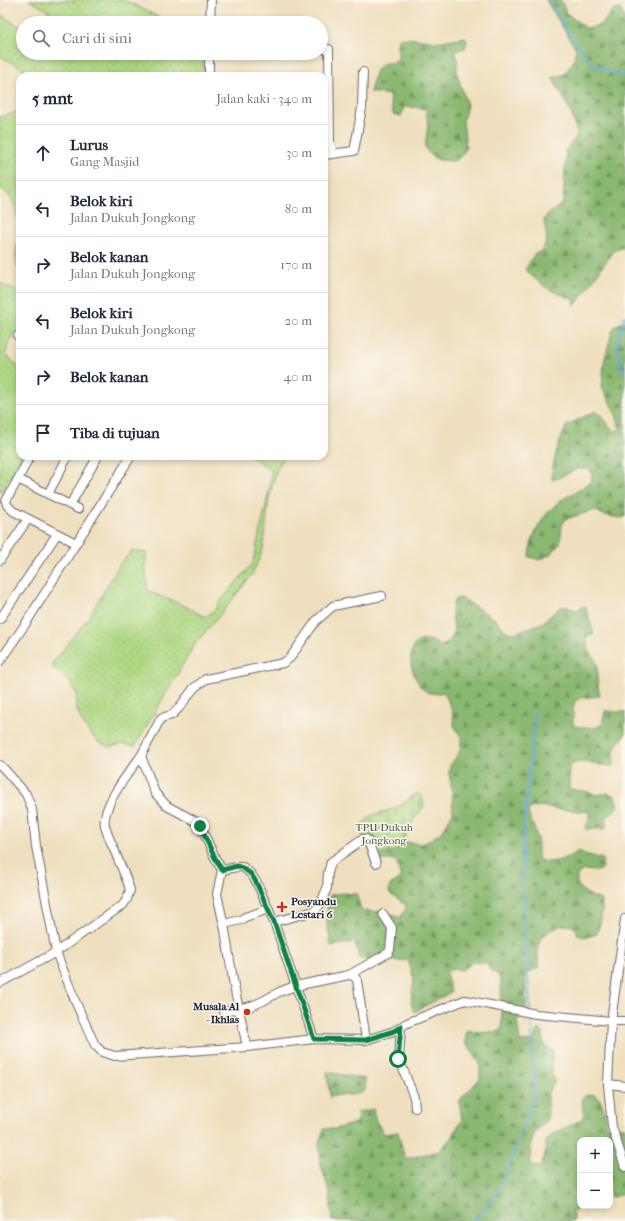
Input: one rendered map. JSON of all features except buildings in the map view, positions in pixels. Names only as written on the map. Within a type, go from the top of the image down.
[{"type":"street","points":[[210,16],[211,0]]},
{"type":"street","points":[[328,50],[330,50],[330,143],[333,154]]},
{"type":"street","points":[[209,60],[209,72]]},
{"type":"street","points":[[328,155],[354,152],[362,108],[363,72]]},
{"type":"street","points":[[28,460],[6,501],[7,505],[13,511],[76,543]]},
{"type":"street","points":[[48,494],[66,460]]},
{"type":"street","points":[[18,479],[74,507],[96,460]]},
{"type":"street","points":[[0,661],[128,460]]},
{"type":"street","points":[[0,560],[28,519]]},
{"type":"street","points":[[0,619],[57,534]]},
{"type":"street","points":[[0,983],[56,952],[123,904],[127,899],[130,890],[108,835],[105,825],[105,818],[108,806],[122,782],[141,756],[161,718],[172,715],[180,708],[194,688],[206,679],[283,662],[290,658],[316,621],[333,606],[382,596]]},
{"type":"street","points":[[141,756],[155,793],[167,806],[197,822],[222,870],[217,894],[247,1047]]},
{"type":"street","points":[[0,765],[26,794],[32,809],[36,846],[56,952],[76,1003],[95,1045],[102,1052],[115,1056],[247,1047],[314,1039],[366,1040],[394,1031],[401,1026],[465,1000],[536,1014],[625,1021]]},
{"type":"street","points":[[274,922],[315,911],[327,888],[328,873],[331,862],[363,839],[368,841],[376,863]]},
{"type":"street","points":[[222,870],[237,866],[243,868],[248,870],[256,882],[274,922],[314,1039]]},
{"type":"street","points":[[224,924],[241,920],[245,917],[269,909]]},
{"type":"street","points":[[224,1012],[263,1001],[279,992],[295,986],[349,975],[388,953],[390,950],[392,928],[383,914]]},
{"type":"street","points":[[625,922],[611,1021],[608,1084],[612,1126],[625,1167]]},
{"type":"street","points":[[349,975],[354,976],[357,980],[366,1040]]},
{"type":"street","points":[[401,1026],[398,1059],[414,1097],[415,1108]]},
{"type":"street","points":[[608,1084],[625,1086]]},
{"type":"green space","points":[[29,0],[124,0],[157,16],[57,16]]},
{"type":"green space","points":[[546,0],[561,0],[566,13],[586,28],[599,25],[605,21],[613,10],[620,9],[625,18],[625,248],[617,248],[612,253],[575,306],[574,299],[558,294],[549,289],[525,270],[535,253],[541,252],[547,240],[544,220],[548,214],[563,203],[565,151],[577,135],[571,112],[552,78],[565,74],[574,60],[576,49]]},
{"type":"green space","points":[[0,14],[16,24],[16,60],[203,60],[203,72],[27,72],[0,56]]},
{"type":"green space","points":[[465,37],[467,41],[465,48],[455,51],[457,57],[457,74],[467,105],[463,121],[466,146],[464,152],[459,158],[453,161],[439,160],[433,157],[425,147],[428,125],[426,109],[405,106],[401,116],[393,114],[389,95],[370,92],[376,70],[383,64],[398,61],[398,39],[408,38],[436,42]]},
{"type":"green space","points":[[16,112],[16,210],[11,198],[0,188],[0,117]]},
{"type":"green space","points":[[0,283],[16,291],[16,334],[13,333],[5,354],[16,364],[16,460],[20,460],[0,493]]},
{"type":"green space","points":[[625,321],[625,517],[620,518],[604,515],[595,510],[566,519],[562,525],[560,543],[552,553],[540,560],[529,557],[535,532],[550,510],[563,499],[582,488],[592,480],[591,470],[580,469],[552,480],[554,459],[567,425],[596,411],[601,415],[613,431],[620,430],[617,417],[602,387],[604,362],[612,332],[615,326]]},
{"type":"green space","points":[[256,460],[282,460],[276,472],[269,499],[263,549],[253,573],[195,644],[135,746],[123,744],[110,747],[98,742],[81,720],[76,708],[77,694],[70,683],[51,665],[89,617],[119,565],[132,551],[147,553],[145,565],[148,591],[185,606],[205,617],[216,609],[219,603],[253,563],[272,470]]},
{"type":"green space","points":[[462,598],[496,620],[505,630],[510,633],[542,623],[561,607],[576,610],[585,606],[594,634],[588,635],[587,643],[597,664],[597,679],[600,696],[581,698],[575,701],[573,708],[573,726],[595,728],[602,725],[605,711],[625,712],[625,735],[617,744],[614,751],[614,766],[582,762],[569,766],[569,789],[597,795],[608,793],[615,796],[617,808],[607,816],[606,827],[604,829],[585,829],[590,817],[590,812],[541,806],[533,807],[528,810],[538,843],[539,860],[549,862],[559,860],[579,851],[603,859],[600,870],[583,870],[577,875],[577,884],[579,887],[585,892],[601,900],[602,913],[597,934],[581,936],[578,935],[574,927],[565,925],[551,930],[543,937],[539,943],[538,950],[539,968],[525,973],[526,1013],[517,1019],[520,1042],[534,1041],[536,1031],[539,1029],[543,1033],[545,1047],[553,1050],[551,1070],[555,1081],[548,1094],[547,1119],[534,1134],[531,1148],[531,1166],[541,1166],[545,1154],[546,1142],[552,1134],[584,1118],[582,1098],[589,1095],[594,1095],[601,1102],[607,1127],[625,1127],[625,1193],[613,1197],[613,1137],[577,1137],[578,1209],[572,1211],[574,1221],[332,1221],[330,1195],[321,1165],[319,1142],[324,1129],[336,1129],[358,1122],[357,1112],[373,1109],[376,1121],[384,1134],[398,1132],[405,1159],[439,1151],[454,1135],[462,1120],[459,1101],[480,1079],[480,1064],[465,1042],[467,1030],[480,1033],[501,1031],[501,981],[498,975],[489,969],[487,963],[473,962],[462,970],[448,970],[446,973],[451,992],[414,1012],[411,1002],[414,979],[408,960],[383,961],[359,959],[355,942],[331,946],[326,916],[330,895],[342,893],[356,894],[362,911],[386,912],[400,918],[407,906],[389,893],[390,885],[401,878],[396,860],[377,860],[375,854],[400,848],[403,842],[421,844],[427,842],[443,831],[453,812],[449,773],[450,766],[461,749],[461,737],[454,725],[452,710],[444,692],[429,693],[423,688],[413,673],[411,655],[413,647],[419,642],[429,640],[441,646],[452,638],[454,628],[452,611],[455,599]]},
{"type":"green space","name":"TPU Dukuh Jongkong","points":[[417,793],[422,797],[424,806],[412,822],[400,848],[390,853],[378,855],[371,852],[363,837],[362,826],[370,816],[399,806]]},
{"type":"green space","points":[[327,1072],[365,1079],[365,1091],[352,1095],[330,1097]]},
{"type":"waterway","points":[[549,0],[569,33],[590,62],[612,73],[625,76]]},
{"type":"waterway","points":[[625,316],[617,345],[622,369],[625,372]]},
{"type":"waterway","points":[[530,1010],[522,877],[523,836],[535,714]]},
{"type":"waterway","points":[[473,1221],[486,1209],[502,1185],[535,1094],[531,1014]]},
{"type":"place","name":"Posyandu Lestari 6","points":[[282,907]]},
{"type":"place","name":"Musala Al - Ikhlas","points":[[247,1012]]},
{"type":"route","points":[[200,826],[222,870],[237,866],[243,868],[248,870],[256,882],[274,922],[314,1039],[366,1040],[394,1031],[401,1026],[398,1059]]}]
